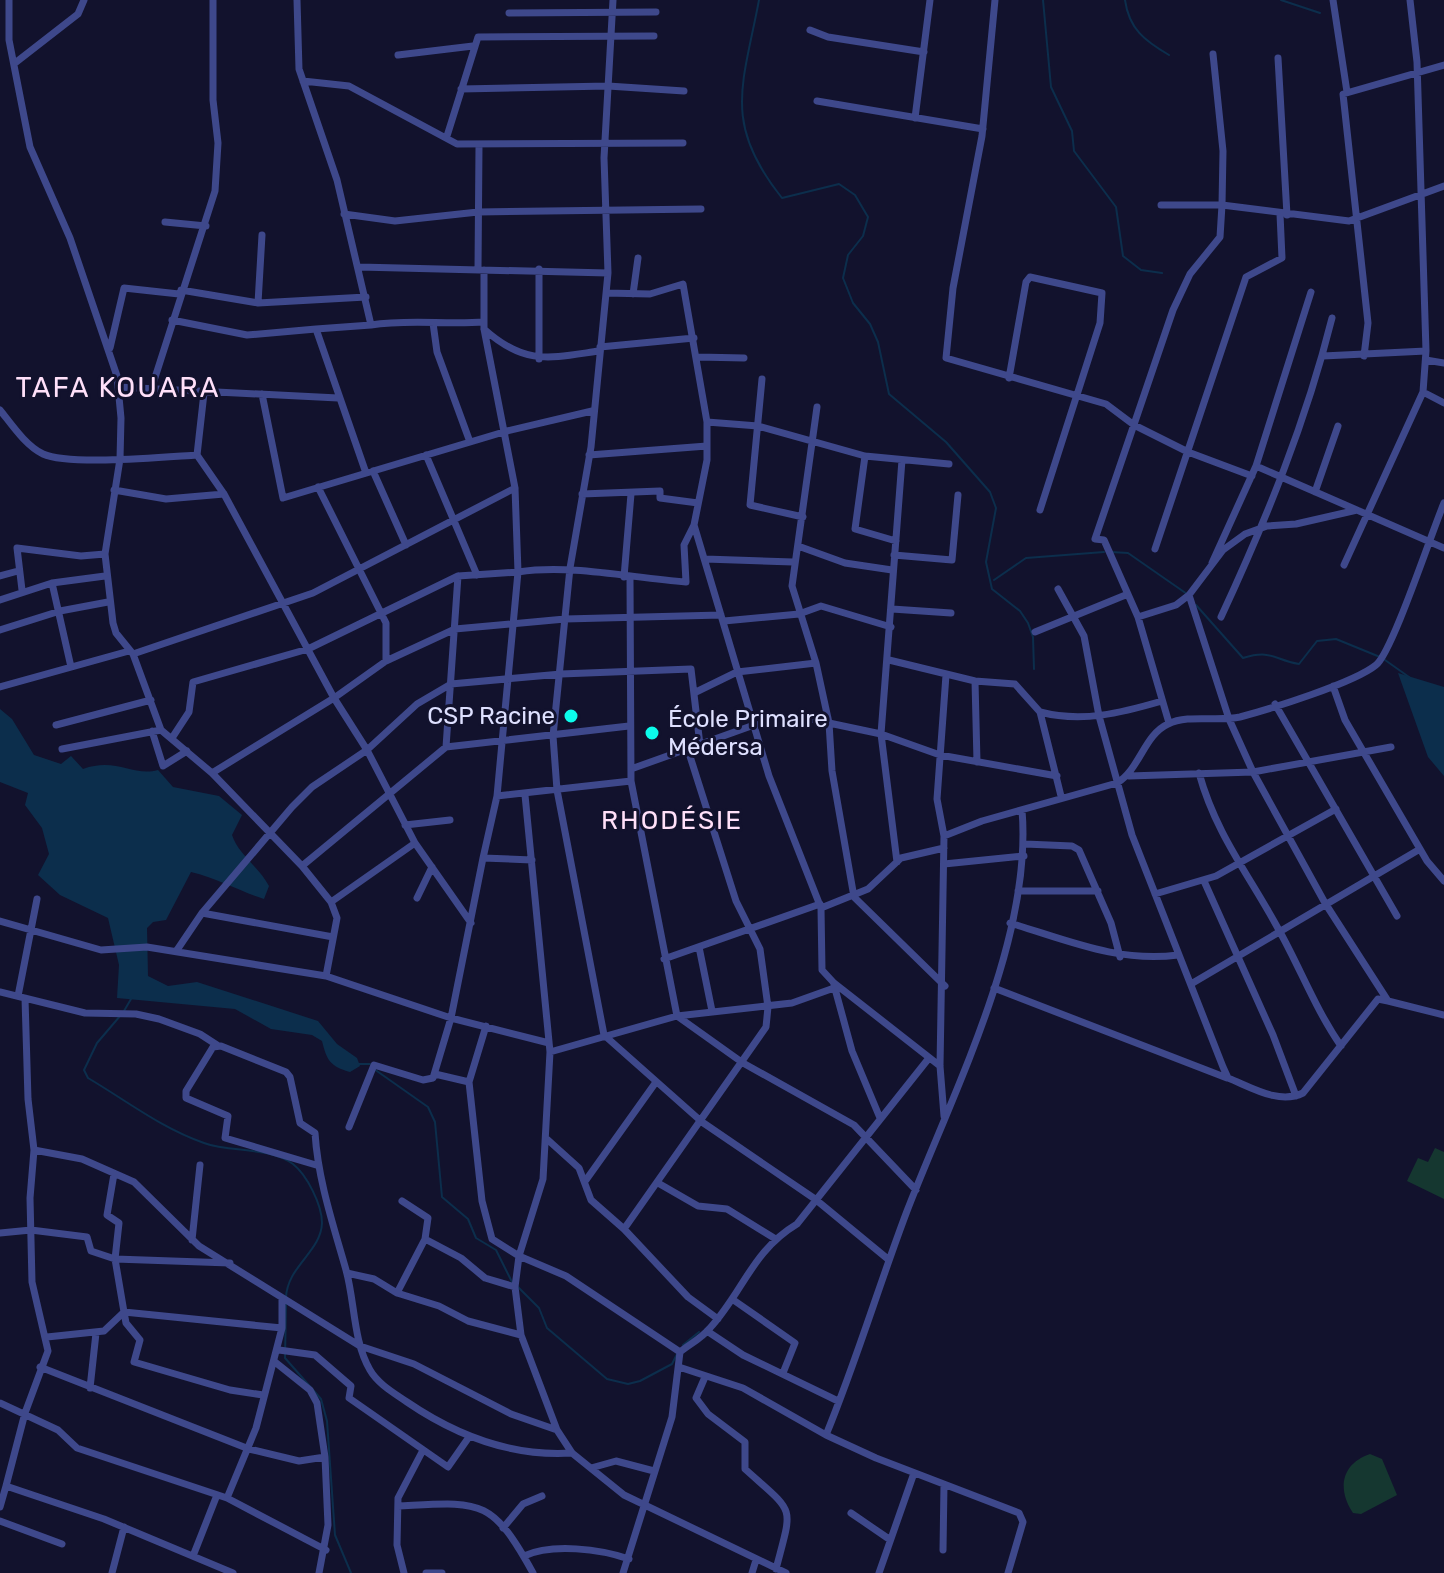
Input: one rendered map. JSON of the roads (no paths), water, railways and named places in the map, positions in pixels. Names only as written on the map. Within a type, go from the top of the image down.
[{"type":"street","points":[[9,0],[9,40],[30,147],[70,238],[110,349],[118,387],[120,459],[105,554],[108,602],[116,633],[131,652],[151,700],[163,766],[187,751]]},
{"type":"street","points":[[15,63],[78,14],[84,0]]},
{"type":"street","points":[[151,390],[215,191],[218,143],[213,100],[213,0]]},
{"type":"street","points":[[297,0],[298,65],[337,180],[371,325]]},
{"type":"street","points":[[592,0],[593,11]]},
{"type":"street","points":[[613,0],[606,144],[608,273],[589,455],[570,568],[553,736],[557,790],[604,1035],[702,1122],[815,1199],[889,1260]]},
{"type":"street","points":[[915,118],[930,0]]},
{"type":"street","points":[[995,0],[983,129],[953,288],[946,358],[1106,404],[1134,425],[1188,452],[1252,476]]},
{"type":"street","points":[[1333,0],[1347,92]]},
{"type":"street","points":[[1344,565],[1423,392],[1426,356],[1417,70],[1410,0]]},
{"type":"street","points":[[509,13],[656,12]]},
{"type":"street","points":[[810,30],[828,37],[924,52]]},
{"type":"street","points":[[447,136],[473,46],[481,36],[654,36]]},
{"type":"street","points":[[398,55],[473,46]]},
{"type":"street","points":[[1169,723],[1138,617],[1104,540],[1095,539],[1179,298],[1190,274],[1220,237],[1223,151],[1213,54]]},
{"type":"street","points":[[1155,549],[1246,277],[1282,258],[1284,214],[1278,58]]},
{"type":"street","points":[[1364,356],[1368,323],[1355,219],[1354,170],[1343,94],[1417,70],[1444,65]]},
{"type":"street","points":[[303,81],[349,86],[457,144],[683,143]]},
{"type":"street","points":[[461,89],[608,86],[684,91]]},
{"type":"street","points":[[817,101],[983,129]]},
{"type":"street","points":[[349,1127],[374,1065],[429,1081],[435,1074],[451,1018],[497,796],[505,678],[518,572],[515,488],[507,431],[492,379],[484,325],[478,212],[479,146]]},
{"type":"street","points":[[1161,205],[1222,205],[1284,214],[1355,219],[1444,186]]},
{"type":"street","points":[[344,214],[395,221],[478,212],[608,213],[701,209]]},
{"type":"street","points":[[165,222],[206,226]]},
{"type":"street","points":[[258,303],[262,235]]},
{"type":"street","points":[[633,294],[638,258]]},
{"type":"street","points":[[359,267],[608,273]]},
{"type":"street","points":[[539,269],[539,359]]},
{"type":"street","points":[[1009,378],[1026,282],[1034,276],[1078,290],[1102,293],[1100,323],[1040,510]]},
{"type":"street","points":[[172,738],[189,712],[193,682],[308,649],[458,576],[570,568],[627,578],[686,582],[684,545],[694,525],[707,446],[707,422],[683,284],[650,294],[606,293]]},
{"type":"street","points":[[110,349],[124,288],[258,303],[366,297]]},
{"type":"street","points":[[1212,563],[1256,466],[1311,292]]},
{"type":"street","points":[[1221,617],[1282,477],[1323,356],[1332,318]]},
{"type":"street","points":[[172,320],[247,335],[403,320],[484,325],[504,344],[539,359],[694,338]]},
{"type":"street","points":[[433,323],[437,352],[470,442]]},
{"type":"street","points":[[316,329],[338,398],[406,545]]},
{"type":"street","points":[[1323,356],[1426,356],[1444,363]]},
{"type":"street","points":[[698,357],[744,358]]},
{"type":"street","points":[[762,379],[750,505],[803,517]]},
{"type":"street","points":[[118,387],[338,398]]},
{"type":"street","points":[[1423,392],[1444,403]]},
{"type":"street","points":[[204,393],[197,455],[224,494],[334,698],[367,750],[415,843],[471,923]]},
{"type":"street","points":[[262,394],[283,498],[507,431],[592,411]]},
{"type":"street","points":[[817,407],[792,586],[816,663],[829,721],[832,771],[854,897],[945,986]]},
{"type":"street","points":[[0,410],[32,446],[45,455],[120,459],[197,455]]},
{"type":"street","points":[[707,422],[758,426],[865,456],[949,464]]},
{"type":"street","points":[[1315,492],[1338,426]]},
{"type":"street","points":[[589,455],[707,446]]},
{"type":"street","points":[[426,455],[477,575]]},
{"type":"street","points":[[865,456],[855,529],[896,541]]},
{"type":"street","points":[[897,862],[881,734],[902,460]]},
{"type":"street","points":[[1256,466],[1444,548]]},
{"type":"street","points":[[318,487],[386,623],[386,661]]},
{"type":"street","points":[[0,687],[131,652],[313,593],[515,488]]},
{"type":"street","points":[[114,490],[166,499],[224,494]]},
{"type":"street","points":[[582,494],[660,491],[660,498],[698,503]]},
{"type":"street","points":[[631,494],[627,578],[632,618],[631,781],[677,1016],[743,1063],[807,1096],[866,1135],[916,1190]]},
{"type":"street","points":[[894,555],[952,560],[958,495]]},
{"type":"street","points":[[944,836],[1061,796],[1117,783],[1129,776],[1159,731],[1169,723],[1229,719],[1333,686],[1378,664],[1386,653],[1444,503]]},
{"type":"street","points":[[1138,617],[1176,605],[1189,595],[1228,545],[1262,528],[1357,510]]},
{"type":"street","points":[[694,525],[774,790],[821,906],[821,966],[834,985],[940,1066]]},
{"type":"street","points":[[798,546],[845,563],[892,570]]},
{"type":"street","points":[[22,590],[17,548],[81,556],[105,554]]},
{"type":"street","points":[[705,559],[793,562]]},
{"type":"street","points":[[0,576],[18,571]]},
{"type":"street","points":[[0,600],[22,590],[52,583],[105,576]]},
{"type":"street","points":[[446,747],[458,576]]},
{"type":"street","points":[[52,583],[71,667]]},
{"type":"street","points":[[1058,589],[1084,636],[1099,716],[1117,783],[1155,894],[1228,1078]]},
{"type":"street","points":[[1035,632],[1128,594]]},
{"type":"street","points":[[1189,595],[1229,719],[1253,772],[1325,903],[1388,1001]]},
{"type":"street","points":[[0,630],[60,611],[108,602]]},
{"type":"street","points":[[212,773],[334,698],[386,661],[455,629],[565,619],[799,614],[821,606],[891,627]]},
{"type":"street","points":[[892,609],[951,613]]},
{"type":"street","points":[[889,660],[975,681],[1015,684],[1040,712],[1061,796]]},
{"type":"street","points":[[696,692],[737,672],[816,663]]},
{"type":"street","points":[[177,950],[202,913],[312,787],[367,750],[417,704],[451,684],[561,674],[691,669],[700,745]]},
{"type":"street","points":[[944,1118],[940,1066],[945,986],[944,836],[937,799],[946,675]]},
{"type":"street","points":[[975,681],[977,762]]},
{"type":"street","points":[[1333,686],[1345,720],[1420,849],[1444,881]]},
{"type":"street","points":[[56,725],[151,700]]},
{"type":"street","points":[[1040,712],[1067,719],[1099,716],[1162,701]]},
{"type":"street","points":[[1275,704],[1397,916]]},
{"type":"street","points":[[631,769],[754,725],[829,721],[881,734],[940,755],[1057,776]]},
{"type":"street","points":[[302,866],[446,747],[629,726]]},
{"type":"street","points":[[62,749],[157,730],[172,738],[212,773],[302,866],[331,902],[337,918],[326,976]]},
{"type":"street","points":[[1129,776],[1253,772],[1391,747]]},
{"type":"street","points":[[624,1229],[765,1032],[768,1007],[760,949],[736,901],[688,750]]},
{"type":"street","points":[[1199,773],[1210,813],[1311,988],[1322,1019],[1341,1046]]},
{"type":"street","points":[[497,796],[631,781]]},
{"type":"street","points":[[525,795],[550,1047],[548,1140],[543,1179],[519,1256],[515,1287],[521,1335],[557,1430],[572,1453],[612,1487],[786,1573]]},
{"type":"street","points":[[1155,894],[1204,881],[1336,809]]},
{"type":"street","points":[[826,1435],[889,1260],[994,988],[1024,856],[1022,810]]},
{"type":"street","points":[[405,825],[450,820]]},
{"type":"street","points":[[331,902],[415,843]]},
{"type":"street","points":[[1025,844],[1077,848],[1098,891],[1120,957]]},
{"type":"street","points":[[664,959],[751,928],[854,897],[878,882],[897,862],[911,855],[944,848]]},
{"type":"street","points":[[1191,984],[1420,849]]},
{"type":"street","points":[[944,864],[1024,856]]},
{"type":"street","points":[[483,858],[532,860]]},
{"type":"street","points":[[417,898],[432,867]]},
{"type":"street","points":[[1204,881],[1239,956],[1296,1096]]},
{"type":"street","points":[[1018,891],[1098,891]]},
{"type":"street","points":[[0,1507],[25,1413],[48,1351],[32,1282],[34,1150],[22,997],[37,899]]},
{"type":"street","points":[[202,913],[333,937]]},
{"type":"street","points":[[0,921],[101,950],[131,946],[177,950],[326,976],[550,1047],[677,1016],[805,1000],[834,985]]},
{"type":"street","points":[[1010,923],[1120,957],[1147,959],[1178,955]]},
{"type":"street","points":[[699,947],[712,1011]]},
{"type":"street","points":[[834,985],[852,1051],[880,1118]]},
{"type":"street","points":[[994,988],[1284,1099],[1296,1096],[1378,999],[1444,1015]]},
{"type":"street","points":[[0,992],[85,1013],[136,1014],[159,1019],[286,1072],[300,1123],[315,1133],[316,1165],[347,1273],[360,1346],[375,1378],[444,1426],[469,1437],[530,1453],[572,1453]]},
{"type":"street","points":[[486,1026],[469,1082],[482,1201],[489,1234],[496,1243],[519,1256],[566,1276],[680,1352]]},
{"type":"street","points":[[217,1045],[186,1091],[186,1098],[228,1116],[225,1138],[316,1165]]},
{"type":"street","points":[[623,1573],[672,1417],[680,1352],[718,1319],[774,1238],[797,1224],[929,1058]]},
{"type":"street","points":[[435,1074],[469,1082]]},
{"type":"street","points":[[586,1180],[656,1082]]},
{"type":"street","points":[[548,1140],[577,1165],[586,1180],[587,1196],[624,1229],[688,1297],[718,1319]]},
{"type":"street","points":[[34,1150],[82,1159],[139,1185],[192,1240],[232,1263],[282,1300],[360,1346],[414,1364],[511,1414],[557,1430]]},
{"type":"street","points":[[192,1240],[200,1165]]},
{"type":"street","points":[[114,1174],[107,1215],[120,1226],[115,1259],[126,1323],[140,1340],[134,1362],[230,1390],[263,1395]]},
{"type":"street","points":[[658,1183],[698,1206],[727,1209],[774,1238]]},
{"type":"street","points":[[397,1293],[425,1239],[428,1218],[402,1201]]},
{"type":"street","points":[[0,1233],[31,1230],[83,1235],[88,1239],[91,1251],[115,1259],[232,1263]]},
{"type":"street","points":[[425,1239],[461,1258],[485,1278],[515,1287]]},
{"type":"street","points":[[347,1273],[374,1279],[397,1293],[427,1301],[468,1321],[521,1335]]},
{"type":"street","points":[[732,1299],[795,1343],[783,1373]]},
{"type":"street","points":[[227,1498],[249,1449],[279,1350],[282,1300]]},
{"type":"street","points":[[47,1337],[104,1331],[124,1312],[282,1328]]},
{"type":"street","points":[[707,1331],[743,1355],[838,1401]]},
{"type":"street","points":[[90,1388],[96,1333]]},
{"type":"street","points":[[279,1350],[315,1355],[351,1386],[349,1398],[422,1452],[448,1467],[469,1437]]},
{"type":"street","points":[[275,1362],[315,1397],[325,1457],[326,1550],[319,1573]]},
{"type":"street","points":[[40,1367],[249,1449],[299,1461],[325,1457]]},
{"type":"street","points":[[679,1367],[763,1398],[826,1435],[1021,1515],[1023,1522],[1008,1573]]},
{"type":"street","points":[[705,1377],[696,1398],[708,1414],[745,1442],[745,1469],[787,1508],[789,1518],[776,1569]]},
{"type":"street","points":[[0,1403],[58,1430],[77,1448],[227,1498],[326,1550]]},
{"type":"street","points":[[404,1573],[397,1545],[400,1490],[422,1452]]},
{"type":"street","points":[[591,1468],[616,1461],[654,1471]]},
{"type":"street","points":[[879,1573],[914,1473]]},
{"type":"street","points":[[943,1550],[944,1485]]},
{"type":"street","points":[[6,1486],[124,1527],[233,1573]]},
{"type":"street","points":[[193,1556],[217,1495]]},
{"type":"street","points":[[503,1528],[523,1504],[542,1496]]},
{"type":"street","points":[[398,1506],[466,1504],[489,1513],[524,1556],[533,1573]]},
{"type":"street","points":[[851,1513],[889,1539]]},
{"type":"street","points":[[0,1521],[62,1544]]},
{"type":"street","points":[[112,1573],[124,1527]]},
{"type":"street","points":[[524,1556],[542,1550],[615,1555],[629,1559]]},
{"type":"street","points":[[752,1573],[756,1560]]},
{"type":"street","points":[[426,1573],[442,1573]]},
{"type":"water","points":[[1398,673],[1444,687],[1444,776],[1428,757]]},
{"type":"water","points":[[0,709],[12,719],[34,755],[61,764],[71,756],[83,769],[105,765],[140,771],[158,770],[173,787],[219,796],[242,815],[232,835],[269,886],[264,899],[191,872],[166,920],[153,922],[147,928],[148,976],[168,986],[197,982],[318,1021],[337,1044],[357,1058],[360,1066],[350,1072],[338,1067],[328,1058],[322,1041],[312,1035],[271,1029],[235,1009],[117,998],[119,965],[108,918],[60,895],[38,875],[49,854],[42,828],[25,805],[28,793],[0,782]]},
{"type":"waterway","points":[[759,0],[743,80],[744,125],[751,147],[782,198],[839,184],[855,195],[868,217],[863,236],[848,255],[843,278],[853,303],[870,324],[878,342],[889,394],[946,442],[990,492],[996,508],[986,562],[992,589],[1020,611],[1028,623],[1033,637],[1034,669]]},
{"type":"waterway","points":[[1043,0],[1051,87],[1072,131],[1074,151],[1116,207],[1123,256],[1141,270],[1162,273]]},
{"type":"waterway","points":[[1125,0],[1134,26],[1153,45],[1169,55]]},
{"type":"waterway","points":[[1281,0],[1320,13]]},
{"type":"waterway","points":[[994,580],[1026,558],[1104,552]]},
{"type":"waterway","points":[[1111,552],[1128,553],[1187,594]]},
{"type":"waterway","points":[[1196,605],[1243,658],[1267,655],[1299,664],[1317,641],[1336,639],[1380,657]]},
{"type":"waterway","points":[[1385,660],[1409,677]]},
{"type":"waterway","points":[[124,1011],[131,999]]},
{"type":"waterway","points":[[120,1016],[97,1043],[84,1070],[88,1078],[188,1137],[215,1146],[283,1158],[293,1164],[308,1183],[317,1199],[322,1223],[316,1242],[292,1277],[286,1298]]},
{"type":"waterway","points":[[358,1064],[370,1064]]},
{"type":"waterway","points":[[374,1069],[428,1107],[435,1122],[442,1197],[468,1219],[476,1238],[496,1250],[512,1282]]},
{"type":"waterway","points":[[517,1286],[539,1308],[547,1328],[607,1379],[628,1384],[640,1381],[672,1364],[677,1354]]},
{"type":"waterway","points":[[286,1304],[285,1358],[321,1399],[327,1421],[335,1535],[351,1573]]},
{"type":"waterway","points":[[683,1345],[699,1332]]},
{"type":"place","name":"CSP Racine","points":[[571,716]]},
{"type":"place","name":"École Primaire Médersa","points":[[652,733]]},
{"type":"district","name":"TAFA KOUARA","points":[[118,387]]},
{"type":"district","name":"RHODÉSIE","points":[[672,820]]}]
